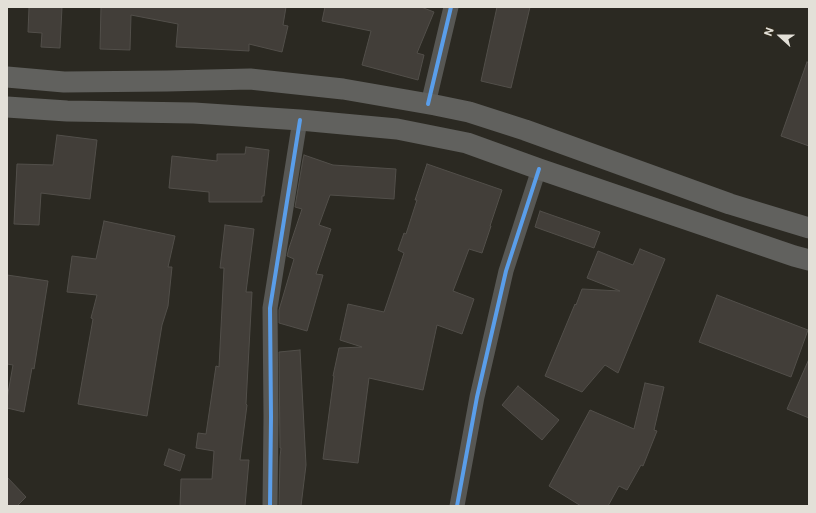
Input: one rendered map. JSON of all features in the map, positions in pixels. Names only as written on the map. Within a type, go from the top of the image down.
[{"type":"main road","points":[[7,77],[64,82],[250,79],[344,89],[428,104],[469,112],[525,130],[730,204],[809,228]]},
{"type":"main road","points":[[7,107],[67,111],[194,112],[397,129],[467,143],[539,169],[809,260]]},
{"type":"street","points":[[428,104],[451,7]]},
{"type":"street","points":[[270,506],[270,308],[300,120]]},
{"type":"street","points":[[457,506],[477,397],[506,271],[539,169]]},
{"type":"building","points":[[29,7],[62,7],[60,48],[41,47],[42,33],[28,32]]},
{"type":"building","points":[[101,7],[286,7],[283,25],[288,26],[282,52],[249,44],[249,51],[176,47],[178,24],[131,15],[130,50],[100,49]]},
{"type":"building","points":[[325,7],[421,7],[434,12],[417,53],[424,55],[418,80],[362,65],[371,31],[322,21]]},
{"type":"building","points":[[497,7],[530,7],[511,88],[481,81]]},
{"type":"building","points":[[807,62],[809,63],[809,146],[781,136]]},
{"type":"building","points":[[57,135],[97,140],[90,199],[41,193],[39,225],[14,224],[17,164],[53,165]]},
{"type":"building","points":[[246,147],[269,150],[262,202],[209,202],[209,192],[169,188],[172,156],[217,161],[217,154],[245,154]]},
{"type":"building","points":[[304,155],[333,165],[396,169],[394,199],[330,195],[319,225],[331,229],[316,274],[323,275],[307,331],[279,323],[279,310],[294,259],[287,256],[302,209],[295,207]]},
{"type":"building","points":[[427,164],[502,190],[482,253],[469,249],[453,291],[474,299],[462,334],[437,325],[423,390],[369,378],[358,463],[323,459],[333,376],[339,348],[362,347],[340,340],[348,304],[384,312],[404,253],[398,250],[404,233],[406,234]]},
{"type":"building","points":[[540,211],[600,232],[594,248],[535,227]]},
{"type":"building","points":[[104,221],[175,236],[168,267],[172,267],[168,306],[162,325],[147,416],[78,404],[93,319],[91,318],[97,295],[67,292],[72,256],[96,259]]},
{"type":"building","points":[[225,225],[254,229],[246,292],[252,292],[247,405],[240,460],[249,460],[245,506],[180,506],[181,479],[212,479],[214,451],[196,448],[198,433],[206,434],[216,366],[219,367],[224,268],[220,268]]},
{"type":"building","points":[[640,249],[665,259],[618,373],[605,365],[582,392],[545,376],[582,289],[620,291],[587,278],[598,251],[633,265]]},
{"type":"building","points":[[7,275],[48,281],[34,369],[32,368],[24,412],[7,408],[7,399],[13,365],[7,364]]},
{"type":"building","points":[[717,295],[808,330],[791,377],[699,342]]},
{"type":"building","points":[[300,350],[306,465],[301,506],[279,506],[281,448],[279,352]]},
{"type":"building","points":[[809,359],[809,418],[787,409]]},
{"type":"building","points":[[645,383],[664,387],[654,430],[657,431],[643,466],[641,465],[627,490],[619,486],[608,506],[581,506],[549,486],[590,410],[634,429]]},
{"type":"building","points":[[518,386],[559,420],[542,440],[502,405]]},
{"type":"building","points":[[169,449],[185,455],[180,471],[164,465]]},
{"type":"building","points":[[7,477],[26,497],[17,506],[7,506]]},
{"type":"cycle path","points":[[428,104],[451,7]]},
{"type":"cycle path","points":[[270,506],[270,308],[300,120]]},
{"type":"cycle path","points":[[457,506],[477,397],[506,271],[539,169]]}]
